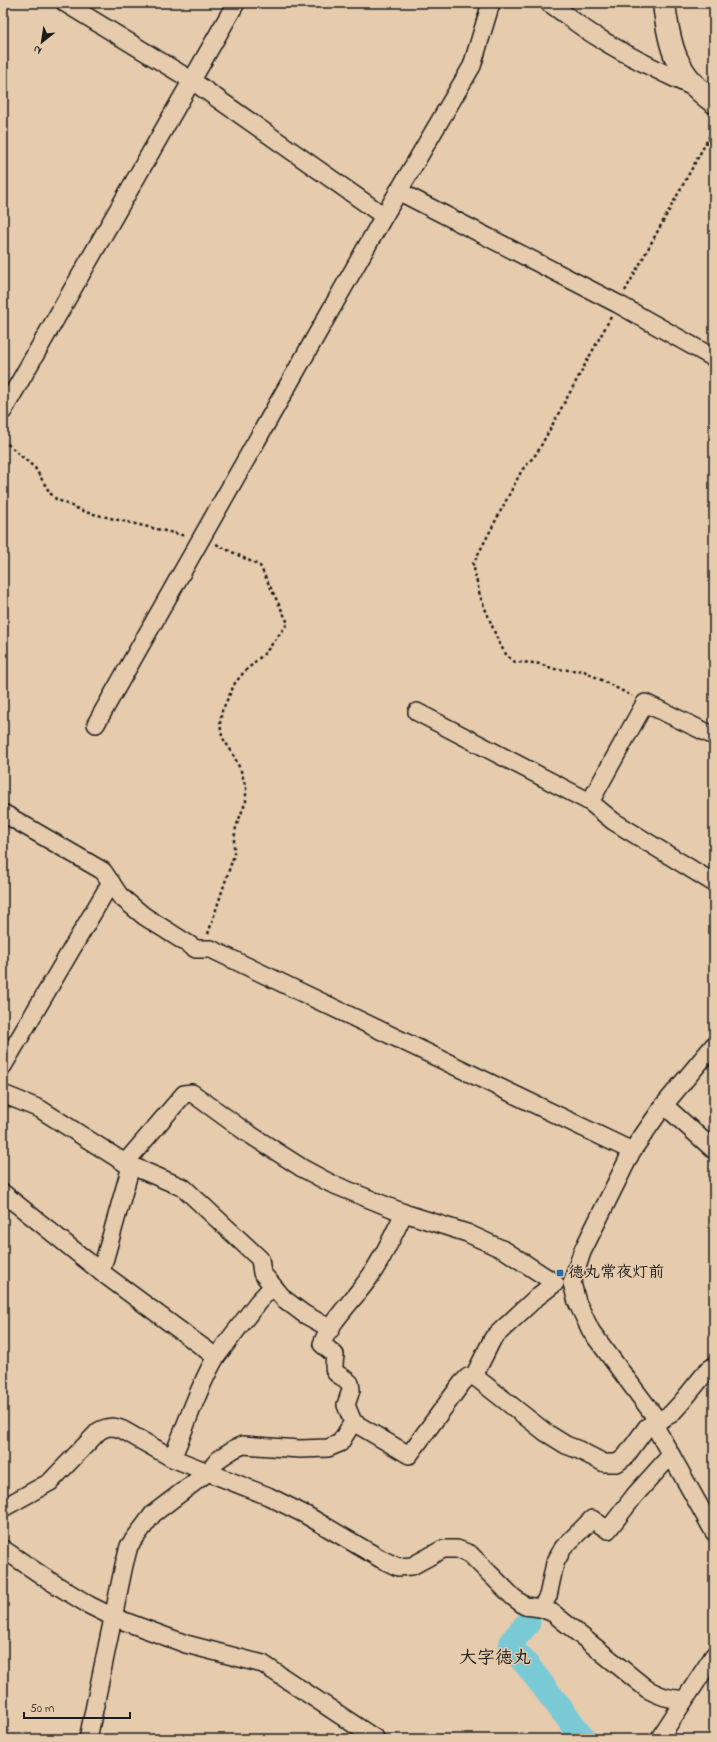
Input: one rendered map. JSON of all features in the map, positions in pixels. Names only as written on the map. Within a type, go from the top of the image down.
[{"type":"main road","points":[[664,3],[671,46],[676,58],[697,89],[714,102]]},
{"type":"street","points":[[65,3],[191,80],[384,216]]},
{"type":"street","points":[[3,411],[236,3]]},
{"type":"street","points":[[96,724],[398,191],[472,66],[491,3]]},
{"type":"street","points":[[549,3],[571,20],[600,39],[650,67],[697,89]]},
{"type":"street","points":[[398,191],[618,304],[714,358]]},
{"type":"street","points":[[590,802],[645,703],[714,736]]},
{"type":"street","points":[[417,712],[590,802],[613,821],[714,883]]},
{"type":"street","points":[[3,813],[103,870],[120,896],[144,916],[196,949],[211,949],[632,1151]]},
{"type":"street","points":[[3,1066],[111,882]]},
{"type":"street","points":[[474,1376],[493,1338],[537,1297],[564,1283],[582,1252],[632,1151],[664,1105],[714,1045]]},
{"type":"street","points":[[101,1272],[128,1164],[184,1094],[192,1093],[243,1130],[302,1168],[330,1182],[404,1213],[468,1233],[506,1251],[564,1283],[577,1302],[591,1331],[653,1414],[657,1430],[714,1532]]},
{"type":"street","points":[[3,1094],[40,1109],[128,1164],[184,1188],[260,1259],[262,1273],[284,1299],[304,1314],[331,1329]]},
{"type":"street","points":[[664,1105],[714,1150]]},
{"type":"street","points":[[3,1193],[101,1272],[216,1358]]},
{"type":"street","points":[[404,1213],[387,1248],[368,1279],[331,1329],[322,1344],[335,1355],[333,1369],[335,1373],[350,1383],[352,1390],[346,1405],[353,1422],[409,1455],[462,1383],[468,1377],[474,1376],[544,1432],[566,1445],[604,1463],[617,1463],[625,1457],[647,1427],[671,1414],[681,1404],[707,1371],[714,1366]]},
{"type":"street","points":[[172,1458],[188,1422],[192,1404],[216,1358],[258,1302],[273,1286]]},
{"type":"street","points":[[88,1739],[129,1546],[153,1514],[208,1472],[220,1458],[234,1449],[243,1445],[300,1449],[328,1448],[340,1443],[353,1422]]},
{"type":"street","points":[[3,1508],[50,1482],[99,1431],[107,1427],[114,1427],[123,1430],[172,1458],[268,1496],[306,1515],[380,1559],[398,1567],[412,1566],[443,1549],[457,1549],[470,1554],[513,1597],[525,1606],[541,1608],[553,1613],[647,1688],[660,1696],[672,1700],[685,1699]]},
{"type":"street","points":[[541,1608],[548,1596],[555,1563],[563,1548],[592,1519],[608,1530],[635,1495],[671,1455]]},
{"type":"street","points":[[3,1549],[88,1605],[113,1617],[186,1644],[262,1664],[376,1739]]},
{"type":"street","points":[[659,1739],[714,1655]]},
{"type":"path","points":[[645,703],[584,671],[555,669],[536,663],[515,662],[507,656],[499,644],[480,596],[473,564],[522,470],[537,453],[714,128]]},
{"type":"path","points":[[3,440],[35,468],[50,493],[73,508],[208,541],[260,566],[288,623],[266,652],[244,672],[235,683],[222,711],[220,723],[222,737],[232,752],[241,771],[246,788],[246,801],[235,834],[234,855],[203,949]]},
{"type":"waterway","points":[[528,1623],[512,1641],[511,1647],[527,1665],[584,1739]]},
{"type":"place","name":"徳丸常夜灯前","points":[[560,1273]]},
{"type":"district","name":"大字徳丸","points":[[495,1659]]}]
